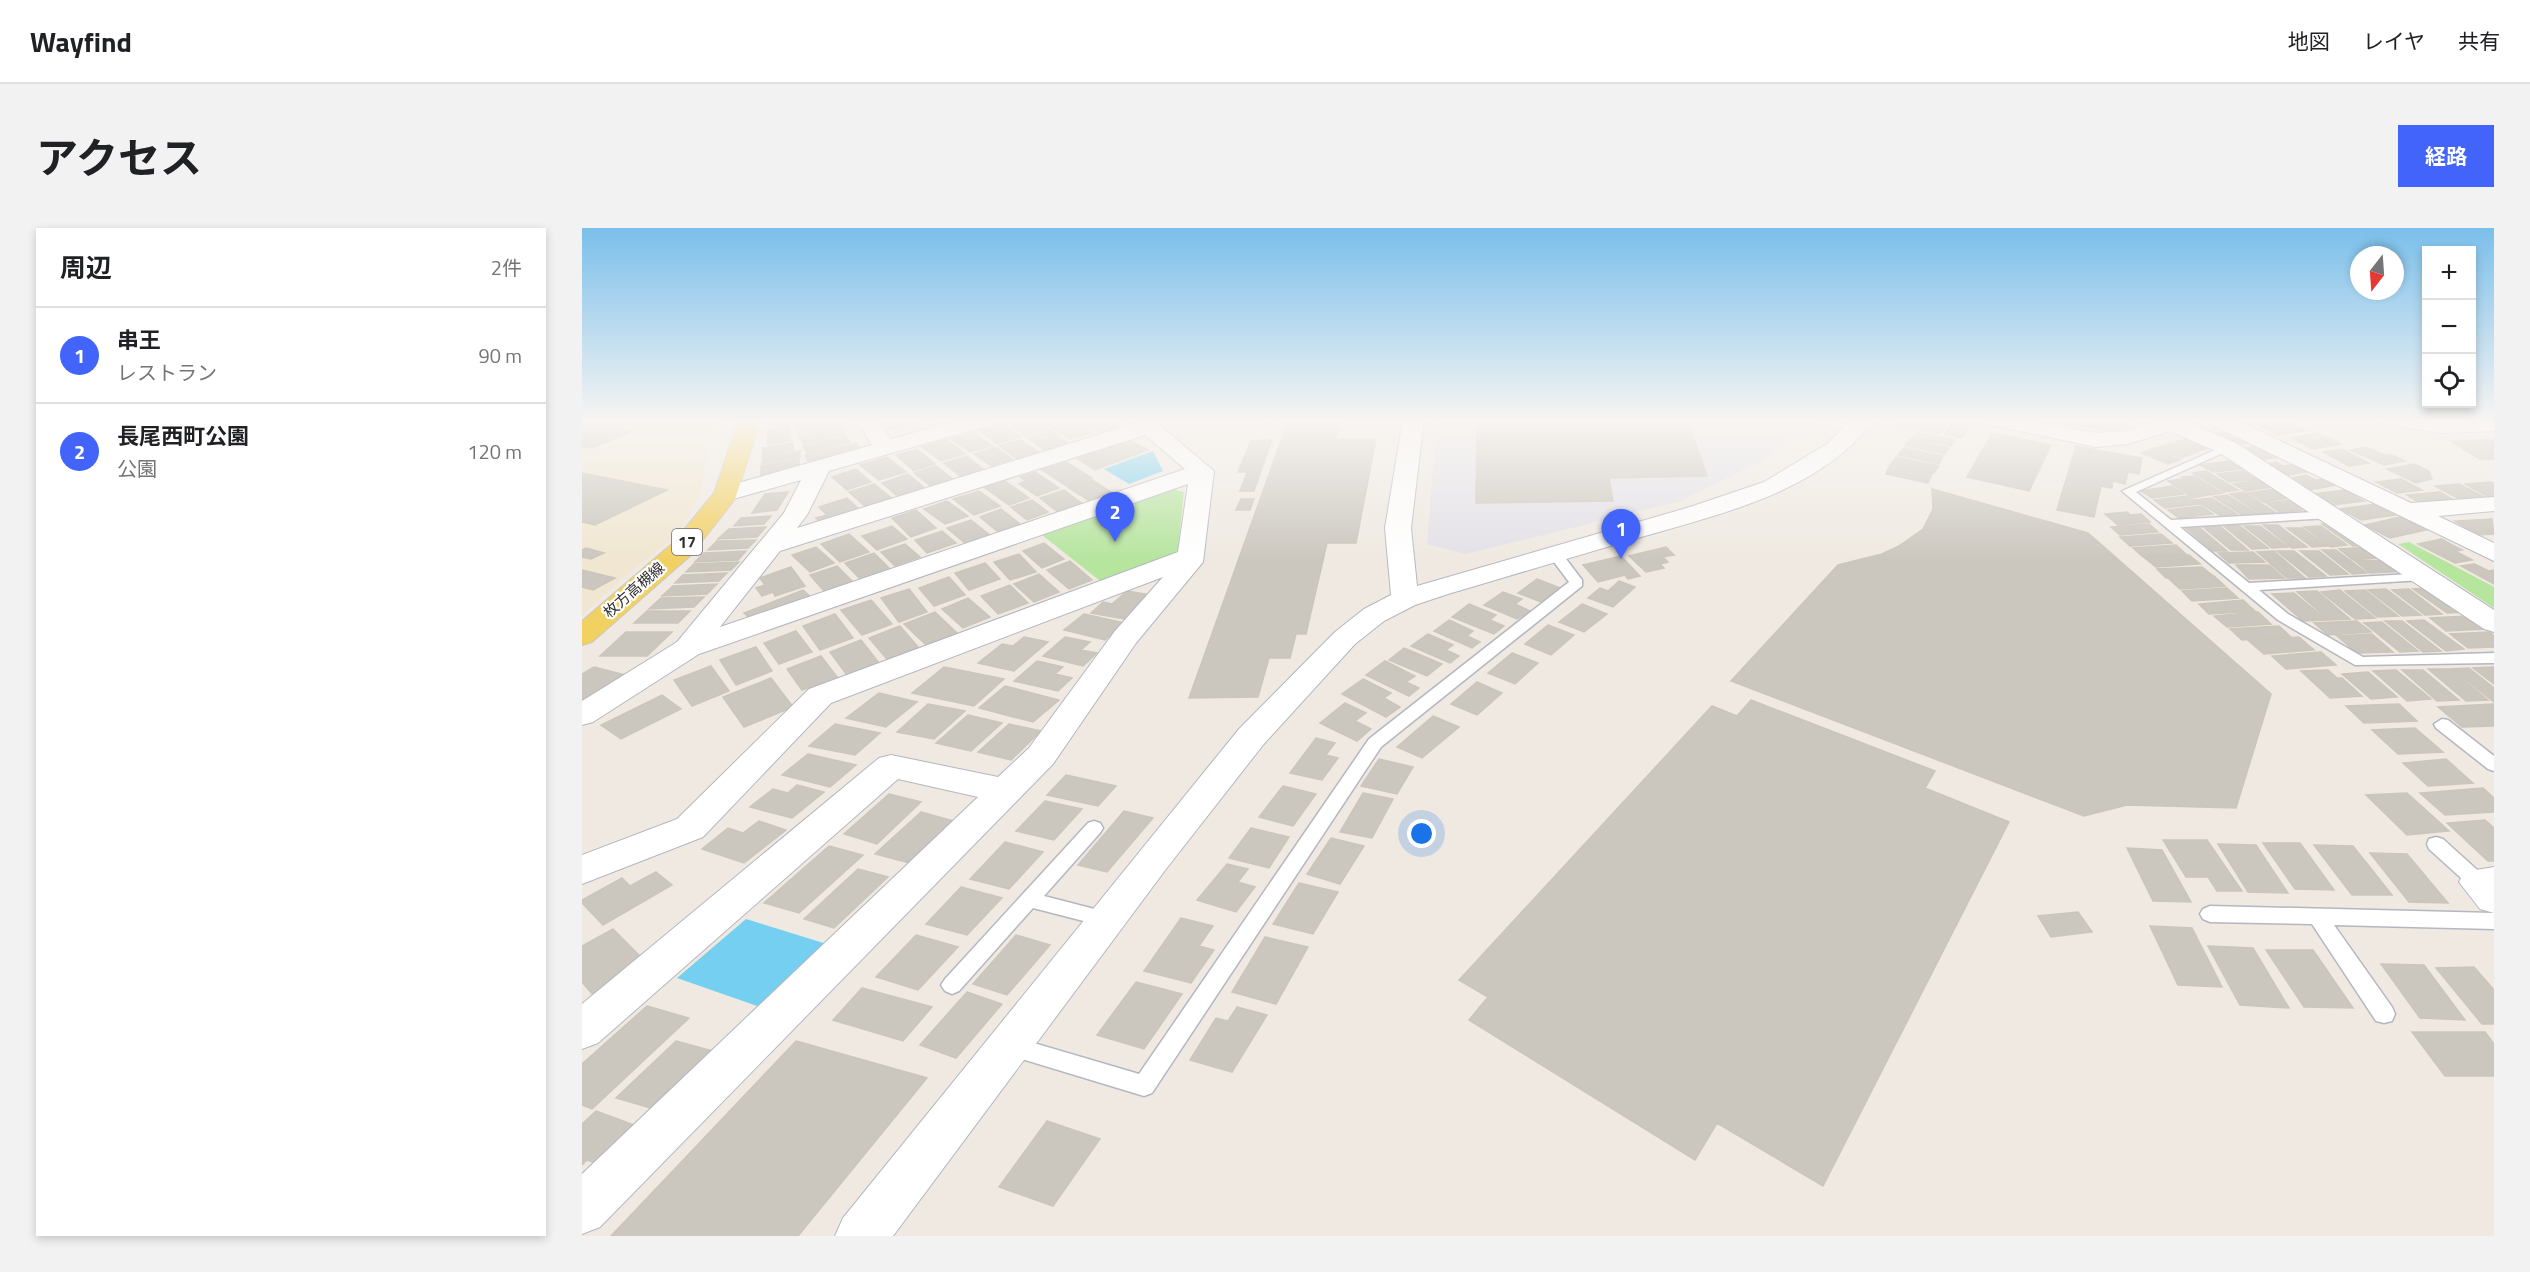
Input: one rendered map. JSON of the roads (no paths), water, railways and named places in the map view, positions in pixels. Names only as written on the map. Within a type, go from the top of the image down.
[{"type":"main road","name":"枚方高槻線","points":[[582,636],[682,549],[726,494],[735,466]]},
{"type":"street","points":[[726,494],[826,466]]},
{"type":"street","points":[[771,545],[1011,466]]},
{"type":"street","points":[[1196,466],[1202,471]]},
{"type":"street","points":[[1405,599],[1398,528],[1406,466]]},
{"type":"street","points":[[861,1236],[1251,737],[1345,638],[1374,615],[1405,599],[1699,512],[1772,487],[1807,466]]},
{"type":"street","points":[[2256,466],[2494,623]]},
{"type":"street","points":[[2316,466],[2494,553]]},
{"type":"street","points":[[688,648],[795,515],[819,468]]},
{"type":"street","points":[[582,1209],[1041,756],[1125,637],[1190,562],[1202,471]]},
{"type":"street","points":[[582,715],[688,648],[1202,471]]},
{"type":"street","points":[[2407,511],[2494,504]]},
{"type":"street","points":[[582,870],[690,828],[820,696],[1190,557]]},
{"type":"street","points":[[582,1030],[891,766],[1006,791]]},
{"type":"lane","points":[[2186,466],[2128,491],[2283,617],[2360,662],[2494,658]]},
{"type":"lane","points":[[2169,524],[2329,514]]},
{"type":"lane","points":[[1010,1046],[1144,1086],[1375,743],[1577,583],[1555,554]]},
{"type":"lane","points":[[2246,587],[2423,576]]},
{"type":"lane","points":[[2442,724],[2494,765]]},
{"type":"lane","points":[[952,986],[1094,828]]},
{"type":"lane","points":[[2436,844],[2489,887]]},
{"type":"lane","points":[[1030,900],[1107,919]]},
{"type":"lane","points":[[2210,914],[2494,921]]},
{"type":"lane","points":[[2318,917],[2384,1014]]},
{"type":"water","points":[[1112,466],[1161,466],[1163,471],[1129,484],[1104,469]]},
{"type":"water","points":[[746,919],[830,945],[763,1008],[677,978]]},
{"type":"place","name":"長尾西町公園","points":[[1115,542]]},
{"type":"place","name":"串王","points":[[1621,559]]}]
